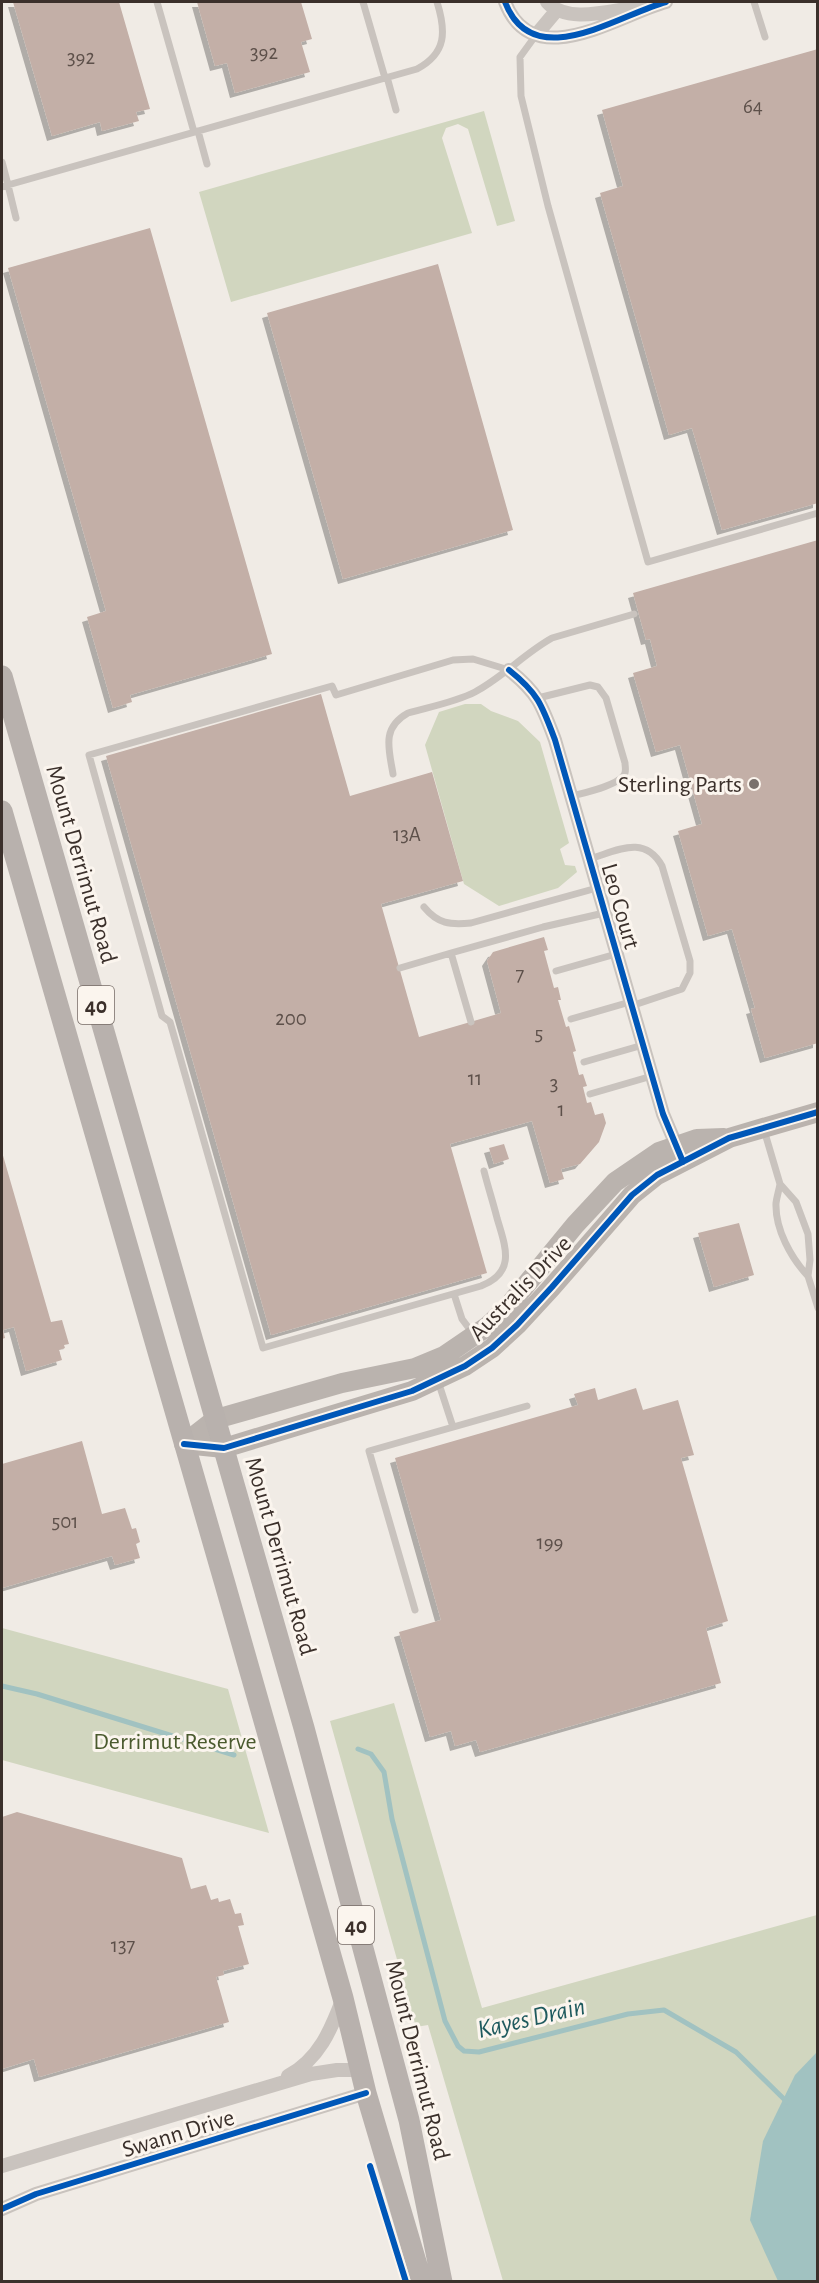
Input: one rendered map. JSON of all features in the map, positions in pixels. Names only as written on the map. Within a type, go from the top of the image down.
[{"type":"main road","name":"Mount Derrimut Road","points":[[2,676],[304,1728],[409,2120],[442,2282]]},
{"type":"main road","name":"40","points":[[2,811],[225,1584],[343,1998],[366,2093],[422,2282]]},
{"type":"main road","points":[[360,2070],[397,2073]]},
{"type":"main road","points":[[366,2093],[397,2073]]},
{"type":"street","points":[[505,2],[517,23],[536,35],[562,37],[608,25],[650,6]]},
{"type":"street","points":[[536,35],[552,6],[589,15],[666,2]]},
{"type":"street","name":"Leo Court","points":[[509,670],[530,687],[538,698],[555,740],[663,1114],[679,1154]]},
{"type":"street","name":"Australis Drive","points":[[216,1419],[342,1383],[395,1373],[480,1344],[517,1324],[632,1195],[679,1154],[818,1112]]},
{"type":"street","name":"Australis Drive","points":[[224,1448],[368,1405],[437,1380],[465,1366],[480,1344]]},
{"type":"street","points":[[184,1444],[216,1419]]},
{"type":"street","points":[[184,1444],[224,1448]]},
{"type":"street","points":[[273,2084],[297,2071],[320,2049],[330,2032],[343,1998]]},
{"type":"street","name":"Swann Drive","points":[[2,2166],[273,2084],[311,2074],[360,2070]]},
{"type":"street","name":"Swann Drive","points":[[2,2209],[36,2194],[366,2093]]},
{"type":"lane","points":[[157,2],[207,164]]},
{"type":"lane","points":[[363,2],[396,110]]},
{"type":"lane","points":[[5,186],[417,69],[436,55],[441,44],[443,29],[437,2]]},
{"type":"lane","points":[[754,2],[765,37]]},
{"type":"lane","points":[[536,35],[520,57],[521,96],[548,206],[648,562],[818,513]]},
{"type":"lane","points":[[2,162],[5,186],[16,218]]},
{"type":"lane","points":[[393,774],[388,740],[398,719],[408,713],[474,693],[509,670],[540,644],[552,638],[634,614]]},
{"type":"lane","points":[[484,1171],[506,1248],[504,1267],[500,1274],[489,1283],[263,1348],[170,1022],[162,1016],[89,755],[332,686],[336,695],[453,660],[473,659],[509,670]]},
{"type":"lane","points":[[538,698],[590,685],[598,687],[606,698],[625,763],[625,772],[621,778],[609,785],[571,796]]},
{"type":"lane","points":[[571,1019],[682,989],[690,973],[690,962],[662,866],[656,856],[648,849],[637,846],[589,859]]},
{"type":"lane","points":[[424,907],[439,922],[451,925],[471,923],[597,888]]},
{"type":"lane","points":[[400,968],[543,927],[604,913]]},
{"type":"lane","points":[[451,953],[471,1022]]},
{"type":"lane","points":[[556,971],[616,954]]},
{"type":"lane","points":[[584,1062],[643,1045]]},
{"type":"lane","points":[[590,1094],[652,1076]]},
{"type":"lane","points":[[763,1128],[780,1184],[796,1202],[808,1234],[810,1260],[808,1276]]},
{"type":"lane","points":[[780,1184],[776,1204],[780,1225],[792,1256],[808,1276],[818,1308]]},
{"type":"lane","points":[[454,1294],[462,1319],[480,1344]]},
{"type":"lane","points":[[429,1362],[453,1427]]},
{"type":"lane","points":[[415,1610],[369,1451],[527,1406]]},
{"type":"green space","points":[[484,111],[515,221],[497,226],[468,129],[458,124],[446,128],[442,138],[472,233],[231,302],[199,192]]},
{"type":"green space","points":[[465,704],[481,704],[491,711],[518,721],[540,742],[569,843],[560,849],[565,865],[575,866],[577,872],[558,888],[499,906],[464,884],[425,745],[439,712]]},
{"type":"green space","name":"Derrimut Reserve","points":[[2,1628],[228,1689],[269,1833],[2,1760]]},
{"type":"green space","points":[[394,1703],[482,2008],[817,1915],[817,2281],[503,2281],[428,2025],[416,2027],[330,1721]]},
{"type":"water","points":[[817,2052],[817,2281],[778,2281],[750,2220],[763,2141],[795,2075]]},
{"type":"building","points":[[13,2],[119,2],[150,109],[136,112],[139,121],[102,131],[100,122],[52,136]]},
{"type":"building","points":[[197,2],[301,2],[312,39],[301,42],[310,72],[235,93],[227,63],[215,66]]},
{"type":"building","points":[[818,49],[818,503],[722,530],[692,428],[669,435],[600,193],[623,186],[602,110]]},
{"type":"building","points":[[150,228],[272,654],[130,695],[132,702],[113,708],[87,617],[106,611],[8,268]]},
{"type":"building","points":[[438,264],[513,530],[343,579],[267,313]]},
{"type":"building","name":"Sterling Parts","points":[[818,540],[818,1043],[765,1058],[751,1009],[755,1008],[732,929],[708,936],[678,831],[702,824],[680,745],[656,752],[633,673],[657,666],[650,639],[646,640],[633,593]]},
{"type":"building","points":[[321,694],[350,796],[432,772],[463,881],[381,904],[419,1037],[501,1013],[487,961],[493,952],[544,937],[548,950],[544,951],[554,988],[558,987],[561,1000],[558,1000],[576,1051],[573,1052],[579,1075],[583,1074],[587,1086],[583,1087],[587,1103],[591,1102],[595,1115],[603,1113],[606,1123],[599,1142],[580,1164],[561,1169],[564,1179],[550,1183],[532,1121],[450,1144],[487,1273],[271,1335],[106,756]]},
{"type":"building","points":[[504,1144],[509,1159],[494,1164],[489,1148]]},
{"type":"building","points":[[2,1152],[51,1322],[62,1320],[69,1344],[59,1350],[62,1360],[26,1371],[14,1327],[3,1330],[5,1338],[2,1339]]},
{"type":"building","points":[[739,1223],[754,1275],[714,1287],[698,1233]]},
{"type":"building","points":[[595,1388],[598,1400],[636,1388],[643,1410],[678,1400],[694,1455],[681,1458],[728,1621],[706,1628],[721,1683],[480,1752],[476,1740],[455,1746],[451,1731],[430,1737],[399,1632],[441,1620],[395,1458],[578,1405],[574,1394]]},
{"type":"building","points":[[82,1441],[102,1514],[125,1508],[132,1529],[136,1528],[140,1542],[136,1544],[140,1558],[115,1565],[112,1556],[2,1588],[2,1464]]},
{"type":"building","points":[[17,1812],[182,1858],[191,1889],[206,1885],[211,1900],[218,1898],[219,1902],[230,1899],[235,1914],[241,1913],[244,1925],[238,1926],[249,1964],[223,1971],[224,1975],[216,1977],[229,2022],[39,2077],[34,2059],[2,2069],[2,1817]]},
{"type":"waterway","name":"Kayes Drain","points":[[2,1686],[37,1694],[234,1755]]},
{"type":"waterway","name":"Kayes Drain","points":[[358,1749],[371,1754],[384,1772],[392,1819],[445,2021],[458,2046],[464,2051],[479,2052],[628,2014],[664,2010],[736,2052],[787,2102]]},
{"type":"cycle path","points":[[505,2],[518,23],[535,35],[556,38],[601,27],[666,2]]},
{"type":"cycle path","points":[[509,670],[533,693],[555,740],[663,1114],[683,1162]]},
{"type":"cycle path","points":[[184,1444],[224,1448],[412,1391],[465,1366],[492,1348],[517,1325],[632,1195],[657,1175],[729,1138],[818,1112]]},
{"type":"cycle path","points":[[2,2209],[36,2194],[366,2093]]},
{"type":"cycle path","points":[[370,2166],[406,2282]]},
{"type":"place","name":"Sterling Parts","points":[[754,784]]}]
